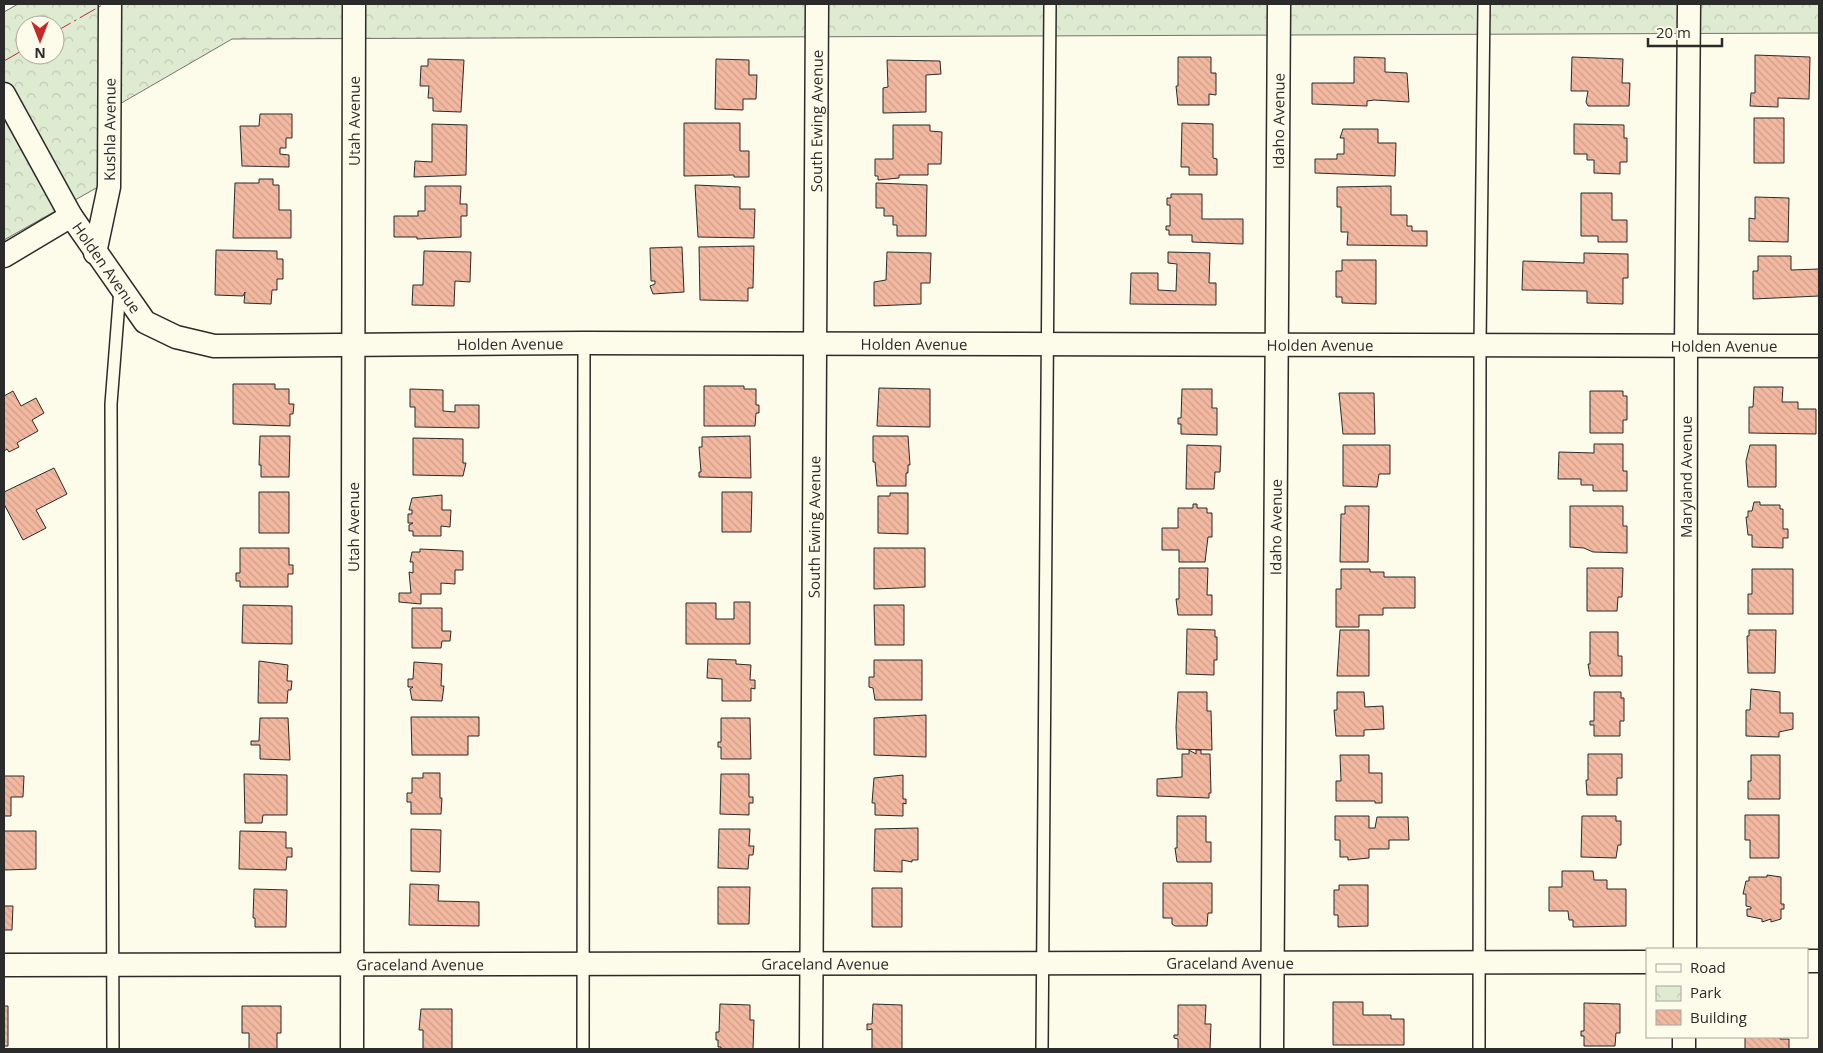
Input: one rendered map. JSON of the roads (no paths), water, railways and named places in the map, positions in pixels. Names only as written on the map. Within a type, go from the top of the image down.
[{"type":"street","name":"Kushla Avenue","points":[[95,253],[109,187],[110,4]]},
{"type":"street","name":"Utah Avenue","points":[[352,1049],[355,346],[354,4]]},
{"type":"street","name":"South Ewing Avenue","points":[[812,1049],[817,4]]},
{"type":"street","name":"Idaho Avenue","points":[[1272,1049],[1279,4]]},
{"type":"street","name":"Maryland Avenue","points":[[1685,948],[1686,345],[1689,4]]},
{"type":"street","name":"Holden Avenue","points":[[4,94],[71,216],[95,253],[145,322],[176,337],[214,346],[584,343],[1819,346]]},
{"type":"street","points":[[4,256],[71,216]]},
{"type":"street","name":"Graceland Avenue","points":[[4,965],[353,966],[812,962],[1274,964],[1646,962]]},
{"type":"lane","points":[[1042,1049],[1050,4]]},
{"type":"lane","points":[[1478,1049],[1480,962],[1480,345],[1484,4]]},
{"type":"lane","points":[[113,1049],[111,404],[120,288]]},
{"type":"lane","points":[[583,1049],[584,343]]}]
